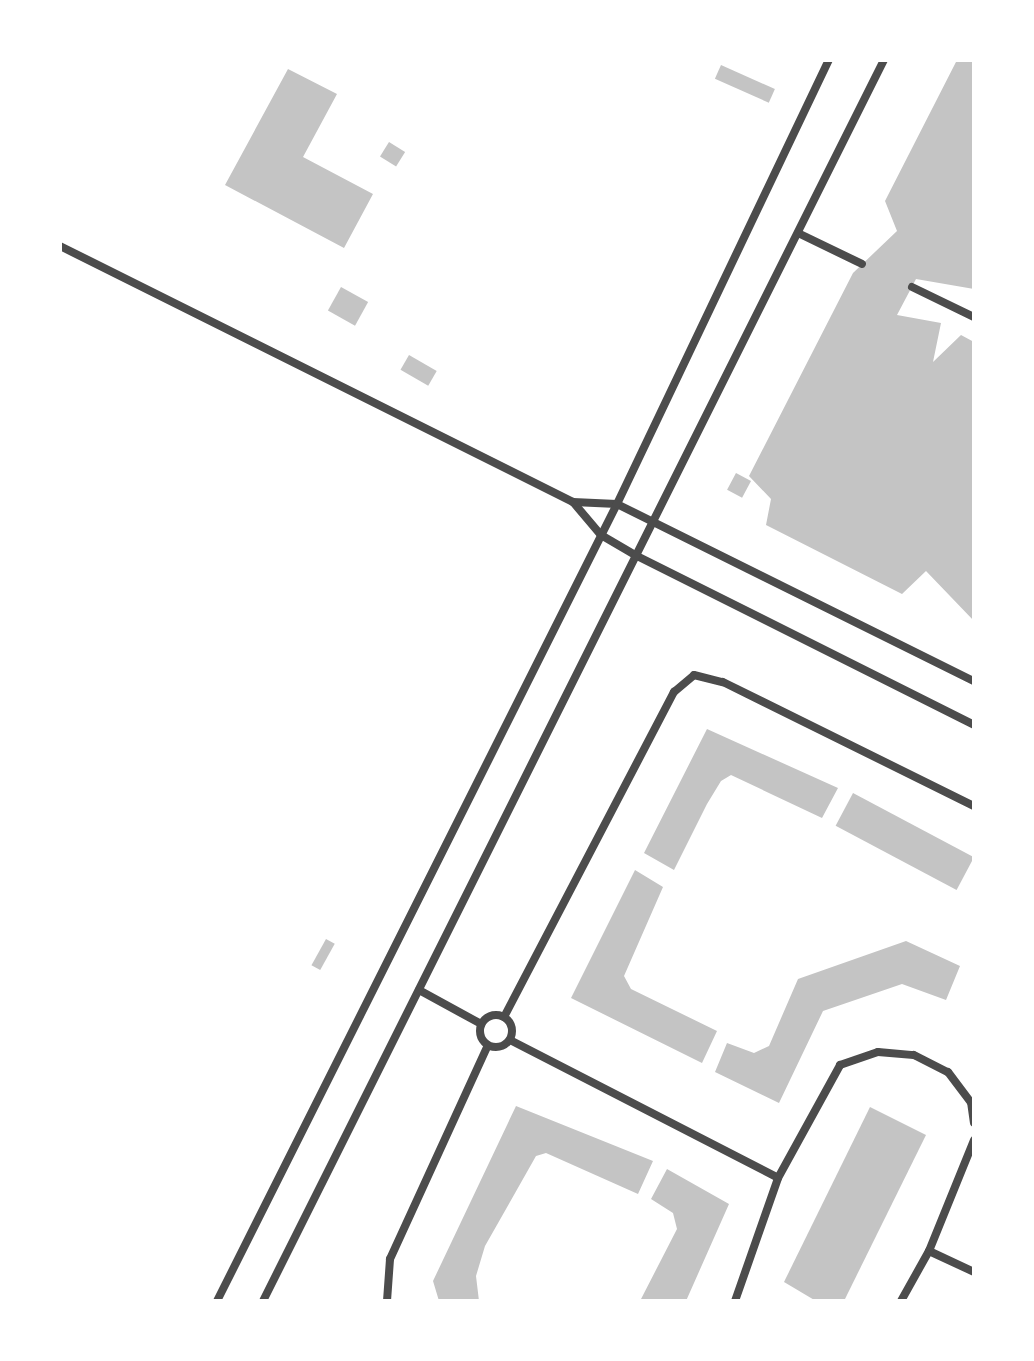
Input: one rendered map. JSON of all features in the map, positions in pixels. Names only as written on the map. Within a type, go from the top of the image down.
[{"type":"street","points":[[217,1301],[617,504],[829,60]]},
{"type":"street","points":[[263,1301],[884,60]]},
{"type":"street","points":[[798,233],[862,264]]},
{"type":"street","points":[[60,246],[573,502],[601,535],[637,556],[974,725]]},
{"type":"street","points":[[912,287],[974,317]]},
{"type":"street","points":[[573,502],[617,504],[974,681]]},
{"type":"street","points":[[504,1017],[674,692],[694,675],[723,682],[974,806]]},
{"type":"street","points":[[419,990],[481,1024]]},
{"type":"street","points":[[481,1024],[490,1017],[504,1017]]},
{"type":"street","points":[[504,1017],[512,1030],[510,1040]]},
{"type":"street","points":[[481,1024],[481,1037],[488,1045],[497,1047],[510,1040]]},
{"type":"street","points":[[510,1040],[778,1178]]},
{"type":"street","points":[[387,1301],[390,1259],[488,1045]]},
{"type":"street","points":[[735,1301],[778,1178],[840,1065],[878,1052],[914,1055],[948,1072],[971,1102],[974,1123]]},
{"type":"street","points":[[901,1301],[929,1251],[974,1140]]},
{"type":"street","points":[[929,1251],[974,1272]]},
{"type":"building","points":[[957,60],[974,60],[974,289],[916,279],[897,315],[941,323],[933,362],[961,335],[974,342],[974,621],[926,571],[902,594],[766,525],[771,499],[749,476],[853,273],[897,231],[885,201]]},
{"type":"building","points":[[721,65],[775,89],[769,103],[715,79]]},
{"type":"building","points":[[288,69],[337,94],[303,157],[373,194],[344,248],[225,185]]},
{"type":"building","points":[[389,142],[405,152],[396,166],[380,156]]},
{"type":"building","points":[[341,287],[368,302],[355,326],[328,311]]},
{"type":"building","points":[[409,355],[437,371],[428,386],[400,370]]},
{"type":"building","points":[[736,473],[751,481],[742,498],[727,490]]},
{"type":"building","points":[[707,729],[838,788],[822,818],[731,775],[721,781],[707,804],[674,870],[644,853]]},
{"type":"building","points":[[853,793],[974,857],[957,890],[836,826]]},
{"type":"building","points":[[635,870],[663,887],[624,976],[631,989],[717,1031],[702,1063],[571,998]]},
{"type":"building","points":[[326,939],[335,944],[320,970],[311,965]]},
{"type":"building","points":[[906,941],[960,966],[946,1000],[902,984],[823,1011],[779,1103],[715,1072],[727,1043],[754,1053],[769,1046],[798,979]]},
{"type":"building","points":[[516,1106],[653,1161],[638,1194],[546,1153],[536,1156],[485,1246],[476,1276],[479,1301],[439,1301],[433,1281]]},
{"type":"building","points":[[870,1107],[926,1135],[844,1301],[816,1301],[784,1282]]},
{"type":"building","points":[[667,1169],[729,1204],[686,1301],[640,1301],[677,1229],[673,1213],[651,1199]]}]
